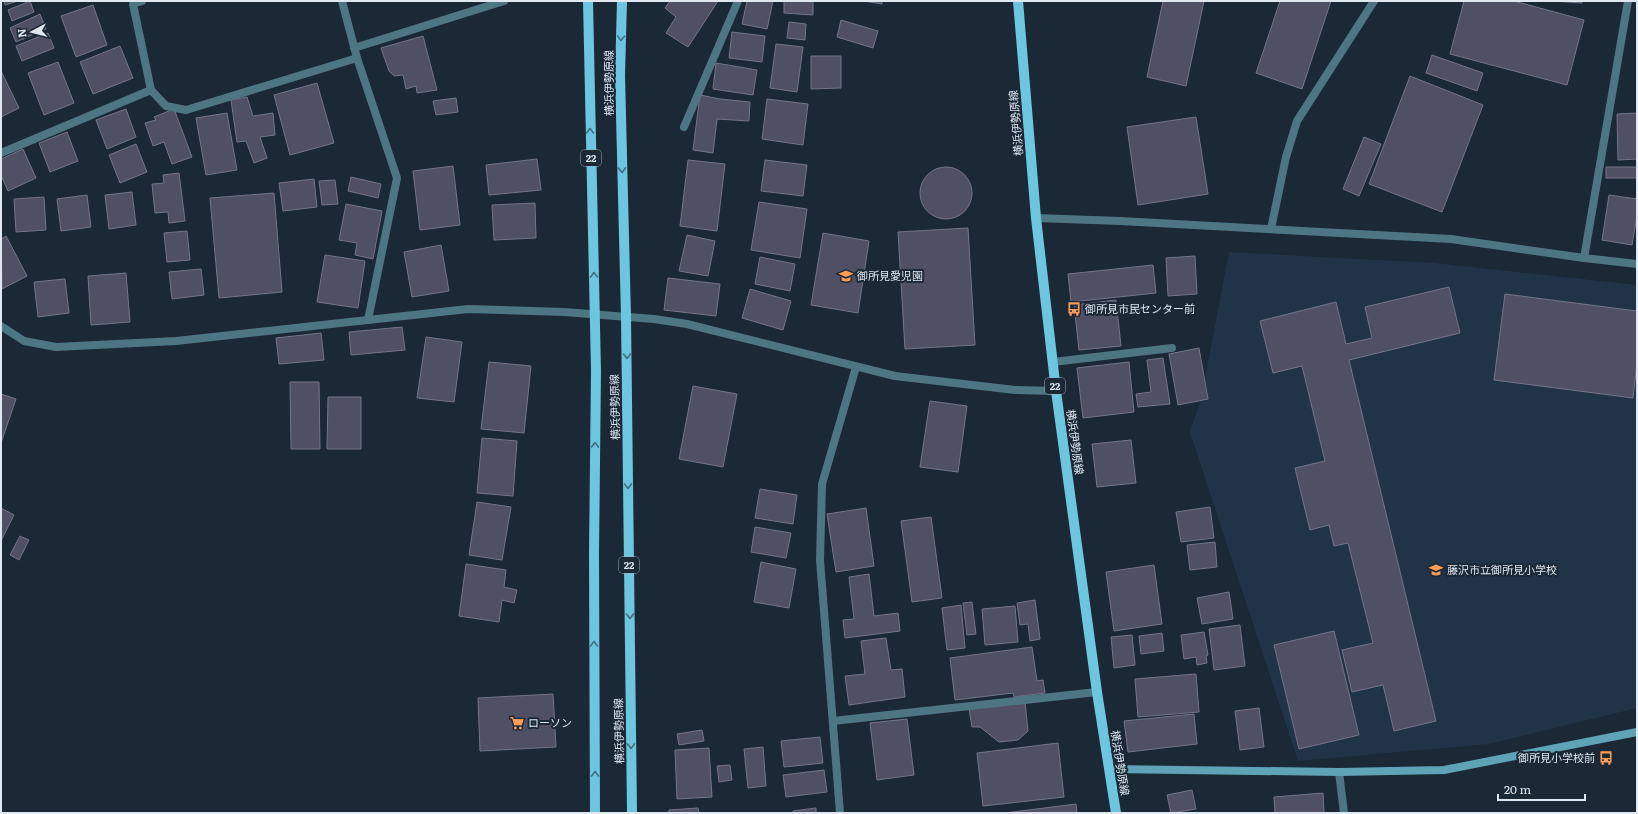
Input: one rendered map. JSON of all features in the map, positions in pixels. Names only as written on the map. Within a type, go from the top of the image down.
[{"type":"main road","name":"横浜伊勢原線","points":[[588,1],[595,314],[595,813]]},
{"type":"main road","name":"横浜伊勢原線","points":[[622,1],[620,75],[626,316],[632,813]]},
{"type":"main road","name":"横浜伊勢原線","points":[[1018,1],[1036,218],[1056,391],[1096,692],[1116,813]]},
{"type":"street","points":[[142,1],[133,4],[151,90],[166,106],[186,110],[357,58]]},
{"type":"street","points":[[342,1],[357,58],[397,178],[368,320]]},
{"type":"street","points":[[354,48],[504,1]]},
{"type":"street","points":[[684,127],[738,1]]},
{"type":"street","points":[[1271,229],[1286,157],[1297,121],[1374,1]]},
{"type":"street","points":[[1584,258],[1628,1]]},
{"type":"street","points":[[1,153],[151,90]]},
{"type":"street","points":[[1036,218],[1120,221],[1451,239],[1637,264]]},
{"type":"street","points":[[1,326],[24,340],[56,347],[176,340],[468,310],[564,312],[626,316],[687,324],[895,376],[1014,390],[1056,391]]},
{"type":"street","points":[[1053,362],[1172,348]]},
{"type":"street","points":[[840,813],[834,721],[820,560],[820,523],[822,484],[856,367]]},
{"type":"street","points":[[834,721],[1096,692]]},
{"type":"street","points":[[1109,768],[1339,772],[1444,770],[1637,732]]},
{"type":"street","points":[[1339,772],[1344,813]]},
{"type":"shaded area","name":"藤沢市立御所見小学校","points":[[1229,252],[1434,263],[1637,285],[1637,708],[1489,744],[1298,761],[1190,432],[1201,399]]},
{"type":"building","points":[[4,1],[18,1],[5,5]]},
{"type":"building","points":[[30,1],[34,12],[12,21],[8,10]]},
{"type":"building","points":[[670,1],[718,1],[688,47],[666,33],[676,17],[665,8]]},
{"type":"building","points":[[747,1],[773,1],[767,29],[742,24]]},
{"type":"building","points":[[784,1],[813,1],[813,15],[784,13]]},
{"type":"building","points":[[863,1],[882,1],[882,4]]},
{"type":"building","points":[[1163,1],[1204,1],[1186,86],[1147,77]]},
{"type":"building","points":[[1280,1],[1331,1],[1302,89],[1256,73]]},
{"type":"building","points":[[1464,1],[1514,1],[1584,20],[1567,85],[1450,54]]},
{"type":"building","points":[[1552,1],[1582,1],[1582,3]]},
{"type":"building","points":[[93,5],[107,45],[76,57],[61,16]]},
{"type":"building","points":[[40,14],[46,29],[16,42],[10,28]]},
{"type":"building","points":[[841,20],[878,31],[873,48],[837,37]]},
{"type":"building","points":[[789,22],[806,24],[805,40],[787,38]]},
{"type":"building","points":[[732,32],[765,36],[762,62],[729,58]]},
{"type":"building","points":[[48,33],[54,48],[22,61],[16,46]]},
{"type":"building","points":[[423,36],[437,90],[417,93],[416,86],[406,89],[403,75],[394,76],[389,71],[381,48]]},
{"type":"building","points":[[776,44],[803,47],[797,92],[770,88]]},
{"type":"building","points":[[120,46],[133,78],[93,94],[80,62]]},
{"type":"building","points":[[1432,55],[1483,73],[1477,91],[1426,73]]},
{"type":"building","points":[[811,56],[841,56],[841,88],[811,89]]},
{"type":"building","points":[[58,62],[74,103],[44,115],[28,73]]},
{"type":"building","points":[[716,63],[757,70],[753,95],[713,89]]},
{"type":"building","points":[[1,71],[19,108],[1,117]]},
{"type":"building","points":[[1410,76],[1483,105],[1442,212],[1369,184]]},
{"type":"building","points":[[317,83],[334,143],[290,155],[274,95]]},
{"type":"building","points":[[700,95],[750,102],[749,121],[717,119],[713,153],[693,150]]},
{"type":"building","points":[[247,97],[253,116],[273,113],[275,135],[260,137],[267,158],[254,163],[246,141],[237,142],[231,100]]},
{"type":"building","points":[[456,98],[458,112],[436,115],[433,101]]},
{"type":"building","points":[[767,99],[808,104],[803,145],[762,139]]},
{"type":"building","points":[[126,109],[136,137],[107,149],[96,120]]},
{"type":"building","points":[[174,109],[192,157],[172,164],[164,142],[153,146],[145,123],[156,120],[154,117]]},
{"type":"building","points":[[227,113],[237,170],[206,175],[196,118]]},
{"type":"building","points":[[1637,113],[1637,159],[1618,160],[1617,114]]},
{"type":"building","points":[[1196,117],[1208,194],[1138,205],[1127,127]]},
{"type":"building","points":[[67,132],[78,161],[50,172],[39,143]]},
{"type":"building","points":[[1364,137],[1381,144],[1359,196],[1343,189]]},
{"type":"building","points":[[136,144],[147,172],[120,183],[109,155]]},
{"type":"building","points":[[23,149],[36,178],[8,191],[1,175],[1,159]]},
{"type":"building","points":[[537,159],[541,190],[489,195],[486,165]]},
{"type":"building","points":[[688,160],[725,164],[717,231],[680,226]]},
{"type":"building","points":[[765,160],[807,165],[803,196],[761,191]]},
{"type":"building","points":[[453,166],[460,225],[420,230],[413,171]]},
{"type":"building","points":[[941,167],[951,167],[965,174],[972,188],[972,198],[965,212],[951,219],[941,219],[931,215],[924,208],[920,198],[920,188],[924,178],[931,171]]},
{"type":"building","points":[[1606,167],[1637,167],[1637,178],[1606,178]]},
{"type":"building","points":[[179,173],[185,221],[169,223],[168,212],[155,213],[152,184],[164,183],[163,175]]},
{"type":"building","points":[[351,177],[381,184],[378,198],[348,191]]},
{"type":"building","points":[[314,179],[317,207],[283,211],[279,183]]},
{"type":"building","points":[[335,180],[338,204],[322,205],[319,181]]},
{"type":"building","points":[[132,192],[136,225],[109,229],[105,195]]},
{"type":"building","points":[[274,193],[282,292],[219,298],[210,198]]},
{"type":"building","points":[[87,195],[91,227],[61,231],[57,199]]},
{"type":"building","points":[[1609,195],[1637,199],[1637,216],[1632,245],[1602,240]]},
{"type":"building","points":[[44,197],[46,230],[16,232],[14,199]]},
{"type":"building","points":[[759,202],[807,209],[800,258],[751,250]]},
{"type":"building","points":[[535,203],[536,238],[494,240],[492,205]]},
{"type":"building","points":[[346,204],[382,211],[373,259],[355,255],[357,243],[339,240]]},
{"type":"building","points":[[968,228],[975,345],[905,349],[898,232]]},
{"type":"building","points":[[187,231],[190,260],[167,262],[164,233]]},
{"type":"building","points":[[823,233],[869,241],[858,313],[811,305]]},
{"type":"building","points":[[687,235],[715,241],[708,276],[679,271]]},
{"type":"building","points":[[6,236],[27,276],[2,289],[1,239]]},
{"type":"building","points":[[441,245],[449,291],[412,297],[404,252]]},
{"type":"building","points":[[325,255],[365,261],[358,308],[317,302]]},
{"type":"building","points":[[1195,256],[1197,294],[1168,296],[1166,258]]},
{"type":"building","points":[[760,257],[795,264],[790,291],[755,284]]},
{"type":"building","points":[[1153,265],[1156,293],[1071,302],[1068,274]]},
{"type":"building","points":[[201,269],[204,295],[172,299],[169,272]]},
{"type":"building","points":[[126,273],[130,322],[91,325],[88,276]]},
{"type":"building","points":[[668,278],[720,284],[716,316],[664,310]]},
{"type":"building","points":[[65,279],[69,313],[38,317],[34,282]]},
{"type":"building","points":[[1449,287],[1460,333],[1349,360],[1436,721],[1394,731],[1383,685],[1352,692],[1342,650],[1373,643],[1348,543],[1334,546],[1329,525],[1310,530],[1295,468],[1325,461],[1302,366],[1273,373],[1260,321],[1336,302],[1346,344],[1372,338],[1365,307]]},
{"type":"building","points":[[750,289],[791,301],[783,330],[742,318]]},
{"type":"building","points":[[1505,294],[1637,311],[1637,363],[1633,398],[1494,380]]},
{"type":"building","points":[[1116,300],[1121,346],[1079,350],[1074,305]]},
{"type":"building","points":[[402,327],[405,350],[351,355],[349,332]]},
{"type":"building","points":[[321,333],[324,360],[279,364],[276,338]]},
{"type":"building","points":[[426,337],[462,342],[454,402],[417,398]]},
{"type":"building","points":[[1199,348],[1208,399],[1178,405],[1169,354]]},
{"type":"building","points":[[1163,358],[1170,404],[1138,407],[1136,394],[1151,392],[1147,360]]},
{"type":"building","points":[[489,362],[531,366],[524,433],[481,429]]},
{"type":"building","points":[[1129,362],[1134,412],[1083,418],[1077,368]]},
{"type":"building","points":[[290,382],[319,382],[320,449],[291,449]]},
{"type":"building","points":[[693,386],[737,394],[723,467],[679,459]]},
{"type":"building","points":[[1,394],[16,399],[1,443]]},
{"type":"building","points":[[328,397],[361,397],[361,449],[327,449]]},
{"type":"building","points":[[930,401],[967,406],[958,472],[920,467]]},
{"type":"building","points":[[482,438],[517,441],[513,496],[477,493]]},
{"type":"building","points":[[1131,440],[1136,483],[1097,487],[1092,444]]},
{"type":"building","points":[[760,489],[797,495],[793,524],[755,518]]},
{"type":"building","points":[[477,502],[511,507],[502,560],[469,555]]},
{"type":"building","points":[[1210,507],[1214,538],[1181,542],[1176,512]]},
{"type":"building","points":[[1,508],[14,515],[1,541]]},
{"type":"building","points":[[866,508],[874,566],[836,572],[827,514]]},
{"type":"building","points":[[931,517],[942,598],[912,602],[901,521]]},
{"type":"building","points":[[755,527],[791,533],[786,558],[751,552]]},
{"type":"building","points":[[20,536],[29,540],[19,560],[10,555]]},
{"type":"building","points":[[1215,542],[1217,567],[1190,570],[1187,545]]},
{"type":"building","points":[[761,562],[796,569],[789,608],[754,602]]},
{"type":"building","points":[[466,564],[506,570],[504,587],[517,590],[514,603],[502,600],[499,622],[459,616]]},
{"type":"building","points":[[1154,565],[1162,624],[1114,631],[1106,572]]},
{"type":"building","points":[[869,574],[874,616],[898,613],[900,631],[845,638],[843,620],[854,619],[849,577]]},
{"type":"building","points":[[1229,592],[1233,619],[1202,624],[1197,598]]},
{"type":"building","points":[[1035,600],[1040,639],[1030,641],[1028,624],[1020,625],[1017,603]]},
{"type":"building","points":[[972,602],[976,634],[967,635],[963,603]]},
{"type":"building","points":[[961,605],[965,648],[947,650],[942,608]]},
{"type":"building","points":[[1015,606],[1018,642],[985,645],[982,609]]},
{"type":"building","points":[[1240,625],[1245,666],[1214,670],[1209,629]]},
{"type":"building","points":[[1334,631],[1359,735],[1299,749],[1274,645]]},
{"type":"building","points":[[1204,632],[1208,655],[1206,656],[1207,663],[1197,665],[1196,657],[1184,659],[1181,635]]},
{"type":"building","points":[[1162,633],[1164,651],[1141,654],[1139,636]]},
{"type":"building","points":[[1132,635],[1135,665],[1114,668],[1111,637]]},
{"type":"building","points":[[886,638],[891,670],[902,669],[905,697],[849,705],[845,676],[865,674],[861,641]]},
{"type":"building","points":[[1032,647],[1037,681],[1043,680],[1045,693],[1014,697],[1013,693],[955,700],[950,658]]},
{"type":"building","points":[[1196,674],[1199,712],[1138,717],[1135,679]]},
{"type":"building","name":"ローソン","points":[[553,694],[556,747],[480,751],[478,698]]},
{"type":"building","points":[[1025,702],[1028,731],[1018,740],[999,742],[980,727],[972,727],[969,709]]},
{"type":"building","points":[[1259,708],[1264,747],[1240,750],[1235,711]]},
{"type":"building","points":[[1194,714],[1197,744],[1128,752],[1124,721]]},
{"type":"building","points":[[907,719],[914,775],[877,780],[870,723]]},
{"type":"building","points":[[702,730],[704,741],[679,745],[677,734]]},
{"type":"building","points":[[820,737],[823,763],[784,767],[781,741]]},
{"type":"building","points":[[1058,743],[1064,797],[983,806],[977,753]]},
{"type":"building","points":[[763,747],[766,786],[748,788],[744,749]]},
{"type":"building","points":[[709,748],[712,797],[677,799],[675,750]]},
{"type":"building","points":[[730,765],[732,780],[719,782],[717,766]]},
{"type":"building","points":[[824,770],[827,792],[786,797],[783,775]]},
{"type":"building","points":[[1192,790],[1196,809],[1171,813],[1167,795]]},
{"type":"building","points":[[1323,793],[1324,813],[1275,813],[1274,797]]},
{"type":"building","points":[[1076,804],[1077,813],[1005,813]]},
{"type":"building","points":[[698,808],[699,813],[669,813],[669,810]]},
{"type":"building","points":[[816,808],[816,813],[793,813],[793,811]]},
{"type":"place","name":"御所見愛児園","points":[[846,276]]},
{"type":"place","name":"御所見市民センター前","points":[[1074,309]]},
{"type":"place","name":"藤沢市立御所見小学校","points":[[1436,570]]},
{"type":"place","name":"ローソン","points":[[517,723]]},
{"type":"place","name":"御所見小学校前","points":[[1606,758]]}]
